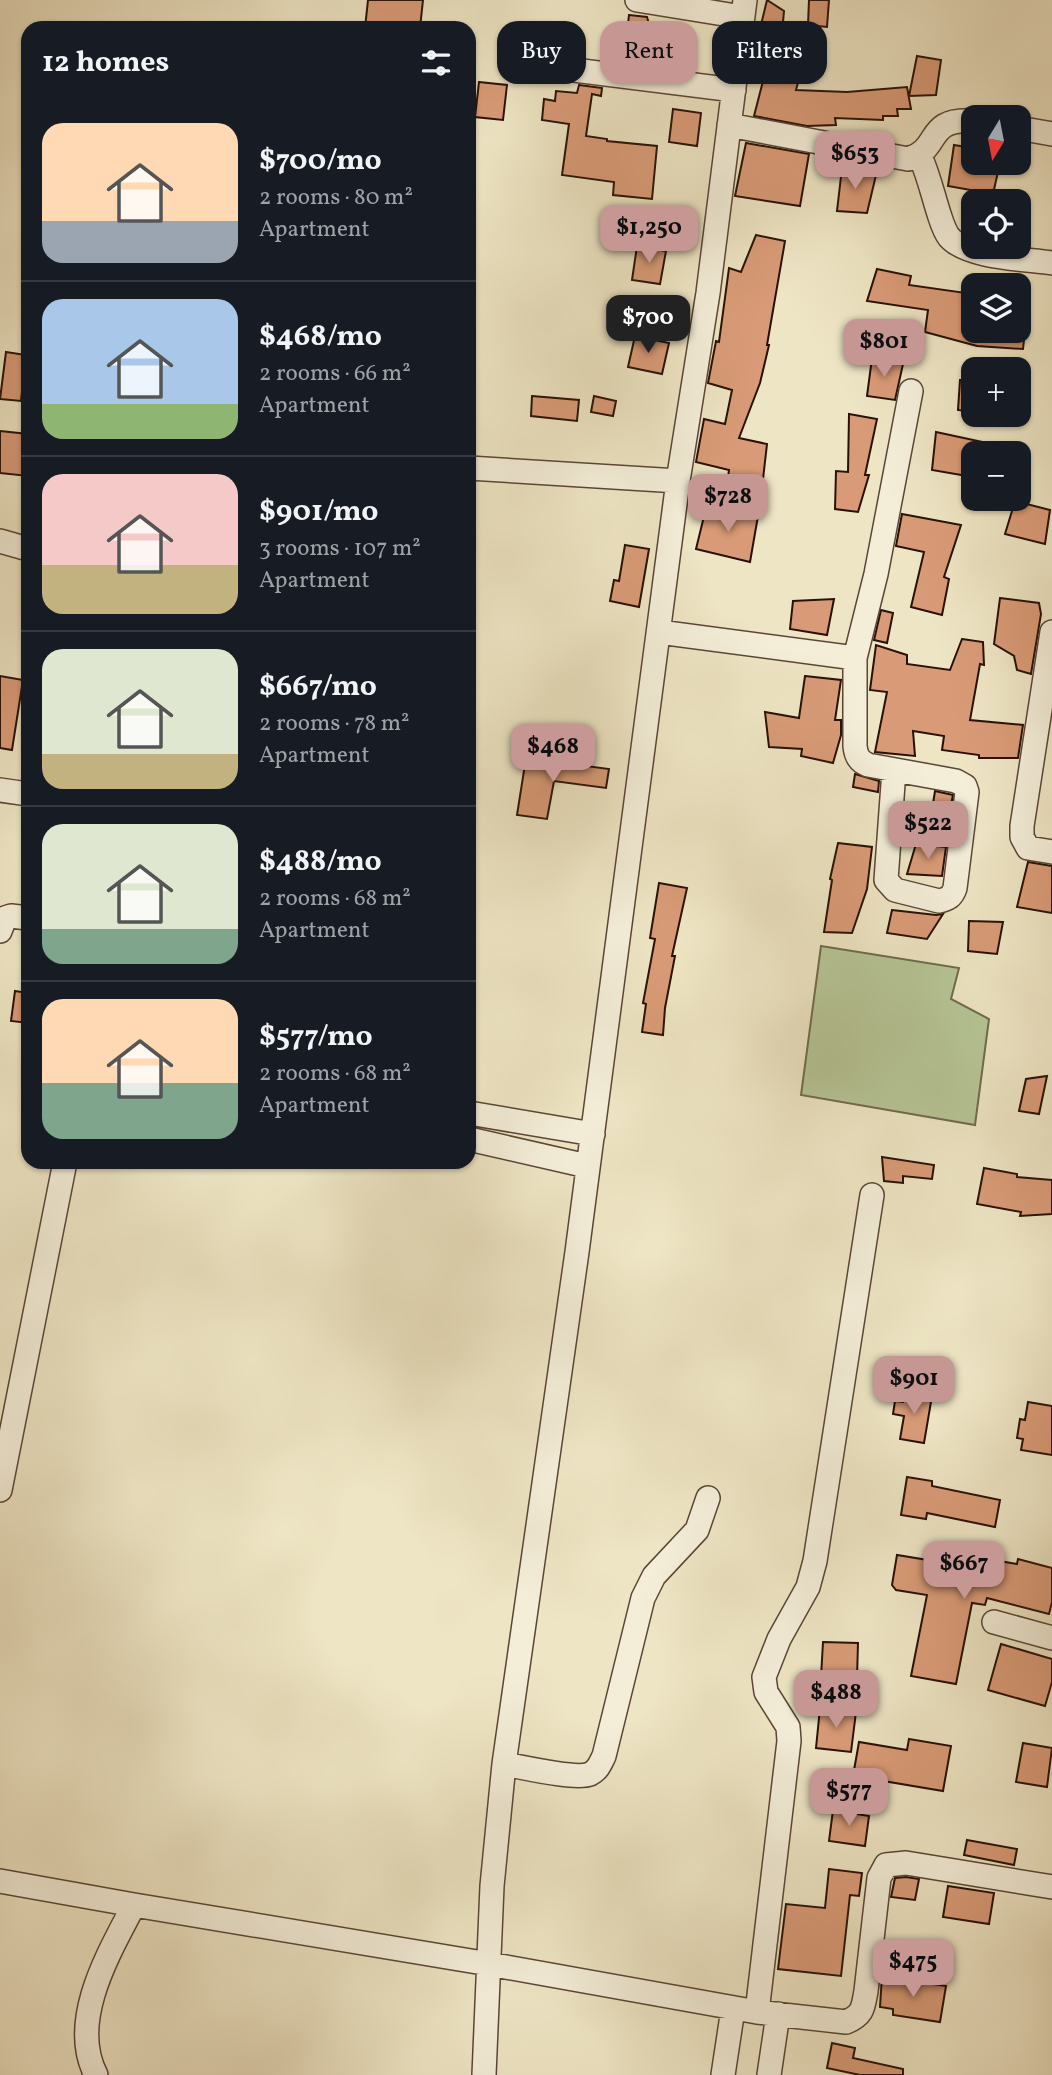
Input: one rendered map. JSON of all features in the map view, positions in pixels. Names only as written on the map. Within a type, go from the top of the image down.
[{"type":"street","points":[[484,2075],[495,1842],[593,1134],[678,481],[708,293],[743,8],[637,0]]},
{"type":"street","points":[[586,72],[734,90]]},
{"type":"street","points":[[729,125],[908,159],[920,156],[944,125],[961,120]]},
{"type":"street","points":[[1031,130],[1052,134]]},
{"type":"street","points":[[920,156],[930,176],[940,217],[948,236],[961,246],[985,253],[1052,263]]},
{"type":"street","points":[[894,770],[886,880],[895,890],[939,901],[945,900],[952,895],[955,888],[967,792],[965,786],[956,781],[868,765],[856,755],[855,658],[876,574],[911,391]]},
{"type":"street","points":[[476,468],[678,481]]},
{"type":"street","points":[[0,541],[21,547]]},
{"type":"street","points":[[659,632],[855,658]]},
{"type":"street","points":[[1052,632],[1022,837],[1028,848],[1052,852]]},
{"type":"street","points":[[0,790],[21,793]]},
{"type":"street","points":[[0,931],[5,918],[21,917]]},
{"type":"street","points":[[476,1114],[593,1134]]},
{"type":"street","points":[[476,1141],[587,1166]]},
{"type":"street","points":[[0,1490],[64,1169]]},
{"type":"street","points":[[769,2075],[768,2013],[789,1741],[788,1727],[766,1692],[764,1677],[779,1639],[804,1595],[815,1561],[872,1195]]},
{"type":"street","points":[[505,1764],[566,1775],[587,1775],[598,1768],[604,1756],[643,1598],[654,1576],[697,1530],[708,1498]]},
{"type":"street","points":[[994,1622],[1052,1638]]},
{"type":"street","points":[[0,1881],[489,1964],[733,2009],[846,2022],[857,2018],[863,2008],[879,1878],[886,1865],[906,1863],[1051,1881]]},
{"type":"street","points":[[96,2075],[90,2065],[87,2039],[90,2005],[108,1955],[134,1905]]},
{"type":"street","points":[[723,2075],[733,2009]]},
{"type":"green space","points":[[821,946],[959,968],[951,999],[989,1019],[975,1125],[801,1095]]},
{"type":"building","points":[[368,0],[423,0],[421,21],[366,21]]},
{"type":"building","points":[[767,0],[784,11],[783,21],[762,21]]},
{"type":"building","points":[[809,0],[829,0],[827,27],[827,21],[808,21]]},
{"type":"building","points":[[629,15],[647,17],[648,21],[628,21]]},
{"type":"building","points":[[917,56],[941,60],[936,95],[909,96]]},
{"type":"building","points":[[479,82],[507,85],[503,120],[476,117]]},
{"type":"building","points":[[762,84],[798,84],[796,90],[847,92],[907,87],[911,109],[897,109],[898,116],[883,116],[883,120],[835,118],[836,125],[807,126],[754,116]]},
{"type":"building","points":[[579,85],[602,88],[601,96],[592,94],[586,136],[657,146],[652,199],[613,195],[614,182],[562,175],[569,124],[542,120],[544,99],[555,101],[556,91],[577,93]]},
{"type":"building","points":[[673,109],[701,113],[697,146],[669,142]]},
{"type":"building","points":[[746,143],[809,154],[800,206],[735,196]]},
{"type":"building","points":[[954,145],[961,146],[961,175],[997,175],[994,189],[948,186]]},
{"type":"building","points":[[842,168],[876,175],[867,213],[837,211]]},
{"type":"building","points":[[756,235],[785,241],[769,345],[760,383],[739,438],[767,444],[762,488],[727,485],[729,470],[696,462],[704,419],[725,424],[732,390],[708,383],[716,341],[719,342],[729,268],[741,272]]},
{"type":"building","points":[[637,246],[666,251],[660,284],[632,280]]},
{"type":"building","points":[[877,269],[911,276],[909,285],[961,292],[961,342],[925,332],[928,310],[867,301]]},
{"type":"building","points":[[635,336],[669,343],[662,374],[628,367]]},
{"type":"building","points":[[966,343],[1024,343],[1023,349]]},
{"type":"building","points":[[6,352],[21,354],[21,401],[0,399]]},
{"type":"building","points":[[872,358],[903,364],[895,400],[867,396]]},
{"type":"building","points":[[960,380],[961,380],[961,410],[958,410]]},
{"type":"building","points":[[532,396],[579,400],[577,421],[531,416]]},
{"type":"building","points":[[594,396],[616,401],[613,416],[591,412]]},
{"type":"building","points":[[849,414],[877,419],[865,475],[869,475],[858,512],[835,509],[836,471],[848,472]]},
{"type":"building","points":[[0,431],[21,433],[21,475],[0,473]]},
{"type":"building","points":[[936,432],[978,441],[961,441],[961,475],[932,470]]},
{"type":"building","points":[[1031,505],[1050,510],[1045,544],[1005,534],[1012,511],[1031,511]]},
{"type":"building","points":[[706,508],[758,516],[750,562],[696,549]]},
{"type":"building","points":[[902,514],[961,525],[944,577],[949,579],[942,615],[911,607],[924,552],[896,546]]},
{"type":"building","points":[[625,545],[649,549],[639,607],[610,601],[614,580],[619,581]]},
{"type":"building","points":[[1000,598],[1039,603],[1041,614],[1031,674],[1017,670],[1014,656],[994,644]]},
{"type":"building","points":[[834,599],[827,635],[790,629],[793,601]]},
{"type":"building","points":[[881,610],[893,613],[887,643],[874,640]]},
{"type":"building","points":[[962,639],[983,642],[984,665],[980,664],[970,720],[1023,725],[1018,758],[979,758],[979,755],[942,750],[944,736],[913,731],[915,756],[875,752],[887,692],[870,690],[876,645],[907,655],[907,664],[950,670]]},
{"type":"building","points":[[0,676],[21,680],[21,693],[12,750],[0,748]]},
{"type":"building","points":[[805,676],[841,680],[835,720],[841,720],[841,735],[833,763],[801,756],[802,749],[769,747],[765,712],[799,718]]},
{"type":"building","points":[[526,758],[609,769],[606,788],[554,781],[547,819],[517,815]]},
{"type":"building","points":[[855,774],[879,781],[878,792],[853,787]]},
{"type":"building","points":[[935,791],[953,795],[948,820],[931,816]]},
{"type":"building","points":[[838,843],[872,847],[867,889],[852,933],[824,932],[830,879]]},
{"type":"building","points":[[916,844],[946,847],[942,876],[907,874]]},
{"type":"building","points":[[1028,862],[1052,866],[1052,913],[1017,907]]},
{"type":"building","points":[[659,883],[687,888],[672,956],[675,956],[663,1035],[642,1032],[646,1004],[643,1003],[655,939],[650,938]]},
{"type":"building","points":[[892,910],[943,914],[927,939],[887,933]]},
{"type":"building","points":[[969,921],[1003,922],[997,954],[968,951]]},
{"type":"building","points":[[15,991],[21,992],[21,1022],[11,1021]]},
{"type":"building","points":[[1047,1076],[1039,1114],[1019,1111],[1026,1079]]},
{"type":"building","points":[[882,1157],[934,1165],[932,1179],[903,1176],[903,1183],[884,1181]]},
{"type":"building","points":[[984,1168],[1017,1174],[1017,1177],[1052,1180],[1052,1214],[1020,1216],[1021,1212],[977,1204]]},
{"type":"building","points":[[905,1391],[932,1396],[924,1443],[900,1439],[904,1416],[893,1414],[895,1401],[903,1402]]},
{"type":"building","points":[[1028,1402],[1052,1406],[1052,1455],[1021,1450],[1023,1439],[1017,1438],[1020,1419],[1025,1420]]},
{"type":"building","points":[[907,1477],[932,1481],[932,1486],[1000,1500],[995,1527],[927,1513],[926,1519],[901,1515]]},
{"type":"building","points":[[930,1549],[1017,1564],[1018,1559],[1052,1568],[1052,1602],[1049,1614],[987,1598],[985,1605],[972,1603],[956,1684],[911,1676],[927,1595],[896,1590],[892,1585],[897,1555],[928,1560]]},
{"type":"building","points":[[823,1642],[858,1643],[857,1678],[821,1677]]},
{"type":"building","points":[[1001,1644],[1052,1659],[1052,1682],[1045,1706],[988,1690]]},
{"type":"building","points":[[820,1708],[856,1712],[851,1752],[816,1748]]},
{"type":"building","points":[[909,1739],[951,1746],[943,1791],[883,1781],[882,1787],[869,1785],[870,1779],[853,1776],[859,1742],[907,1750]]},
{"type":"building","points":[[1023,1743],[1052,1748],[1047,1787],[1016,1782]]},
{"type":"building","points":[[833,1810],[869,1816],[865,1846],[829,1841]]},
{"type":"building","points":[[967,1840],[1017,1849],[1014,1865],[964,1855]]},
{"type":"building","points":[[829,1869],[862,1873],[859,1896],[850,1895],[841,1976],[778,1969],[786,1904],[825,1908]]},
{"type":"building","points":[[895,1878],[919,1879],[915,1900],[891,1897]]},
{"type":"building","points":[[948,1886],[994,1893],[989,1924],[943,1917]]},
{"type":"building","points":[[882,1976],[946,1986],[940,2022],[893,2015],[893,2009],[880,2007]]},
{"type":"building","points":[[832,2043],[855,2048],[853,2058],[903,2069],[903,2075],[860,2075],[827,2068]]}]
